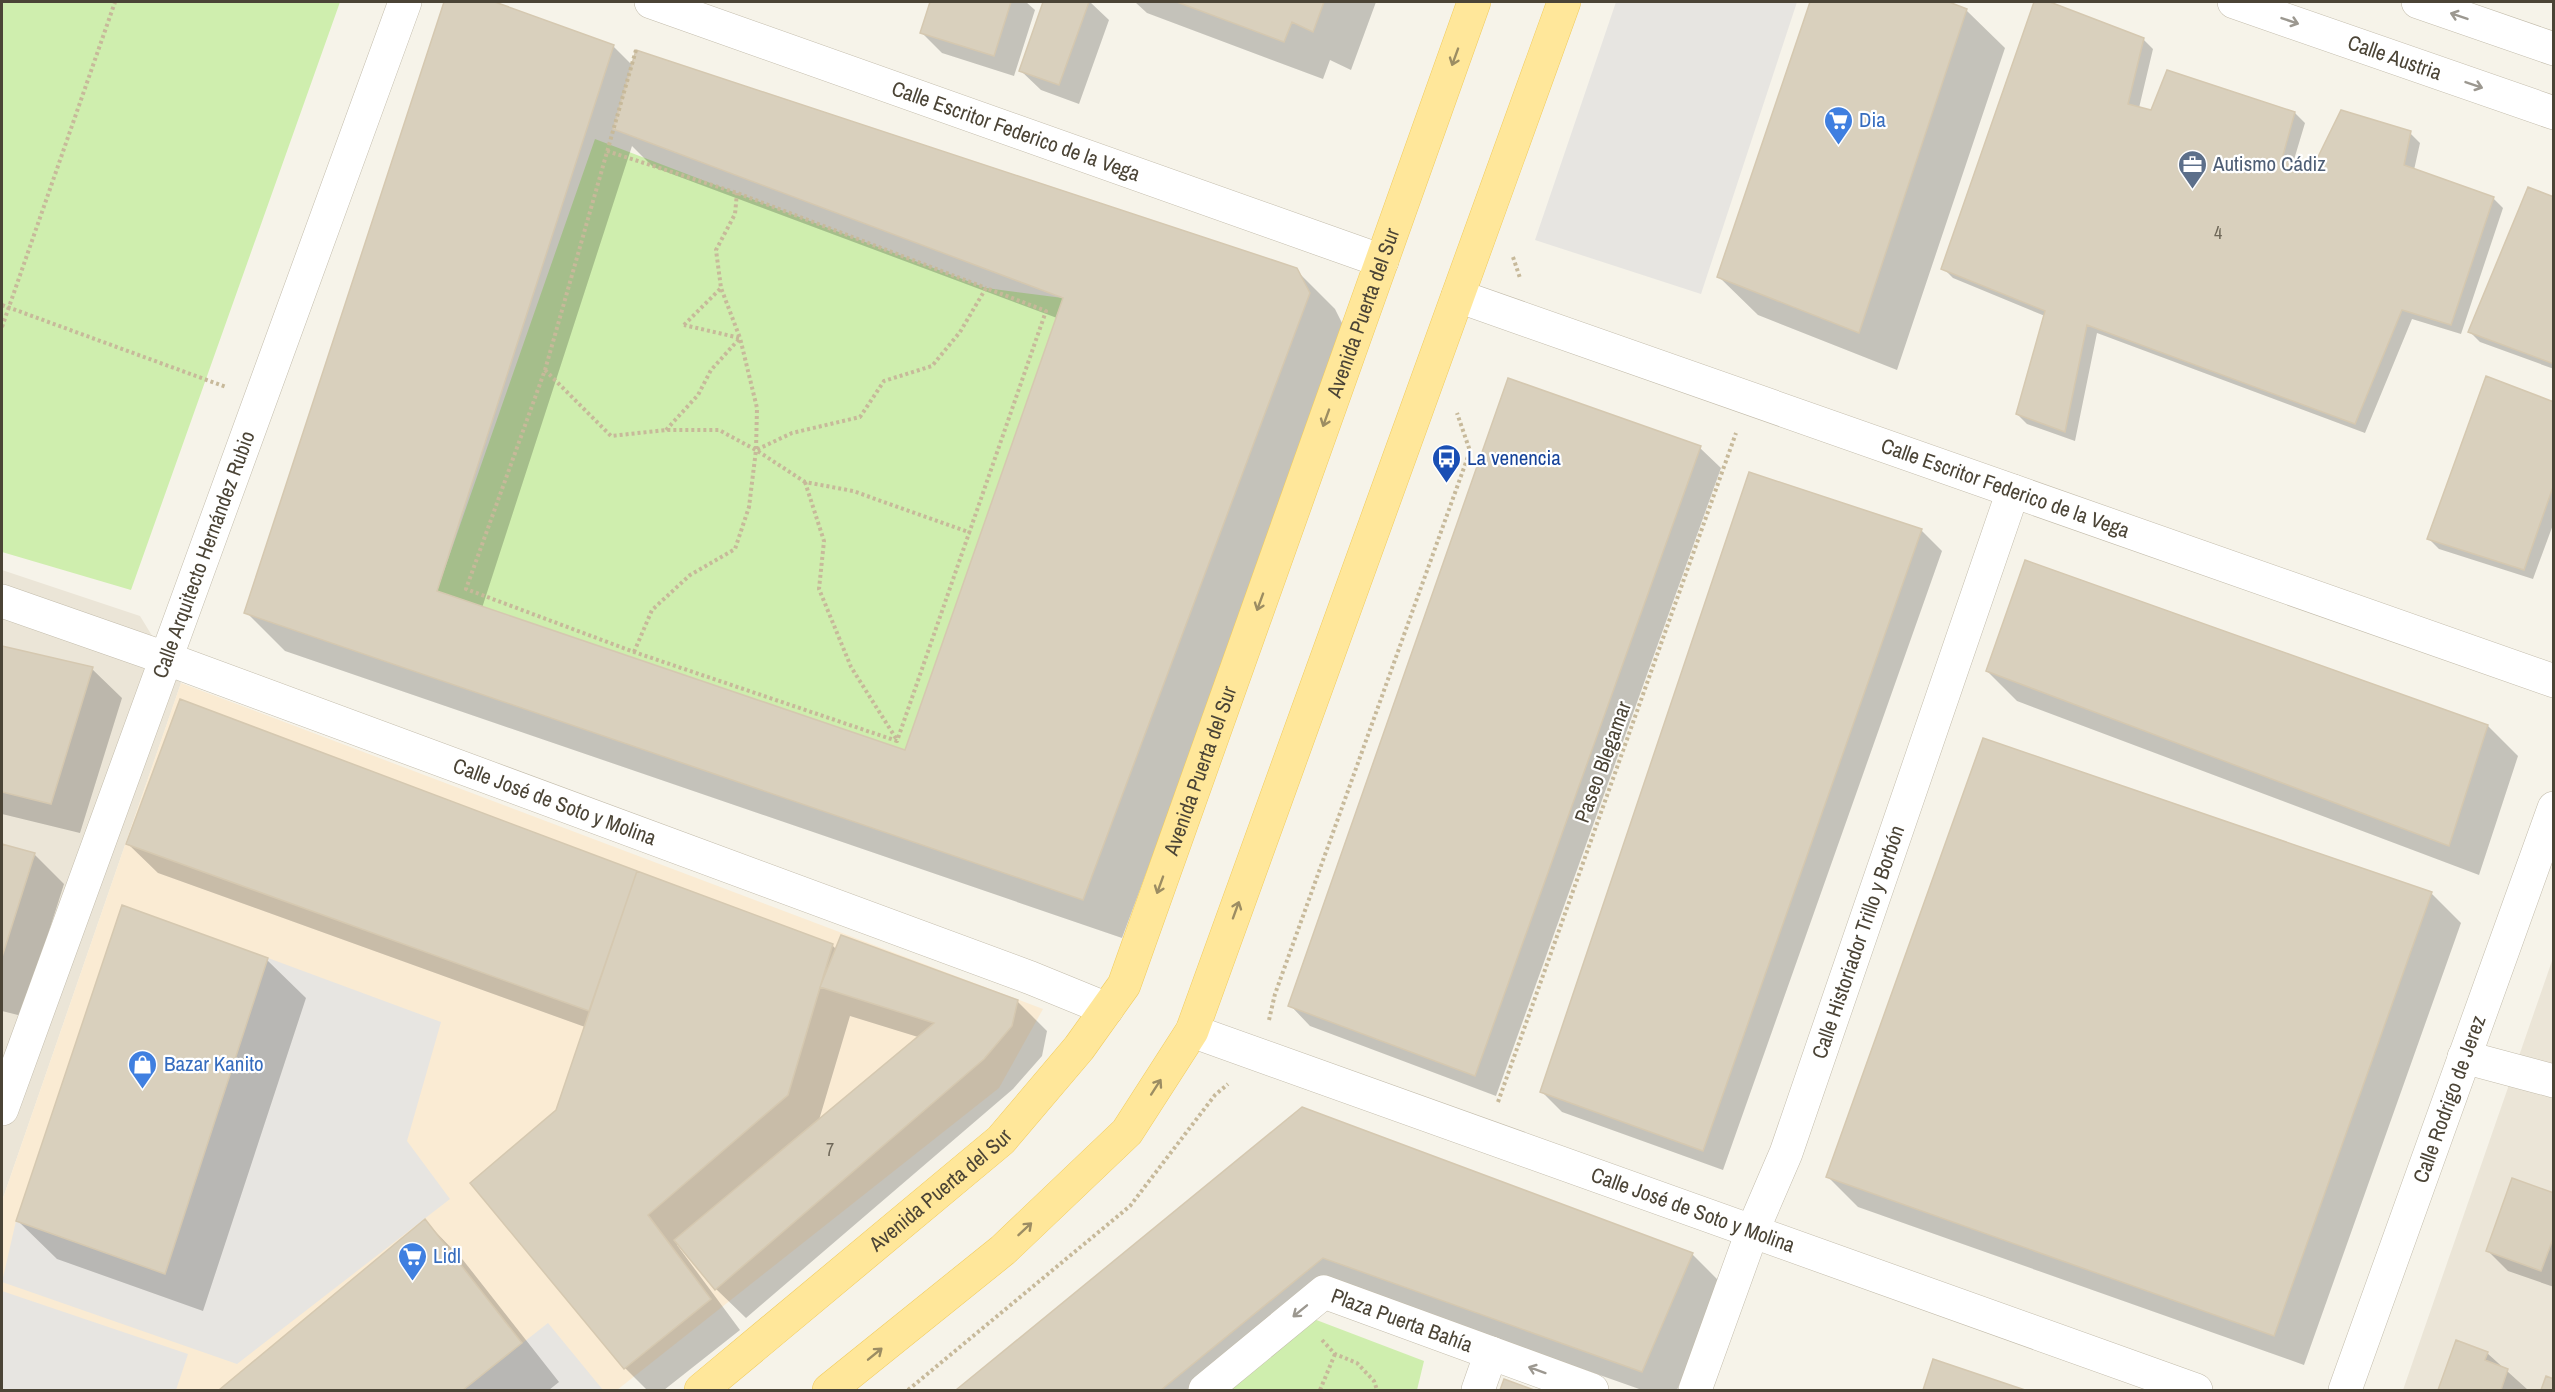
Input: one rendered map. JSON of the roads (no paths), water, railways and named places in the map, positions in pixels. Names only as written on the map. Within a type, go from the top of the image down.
[{"type":"main road","name":"Avenida Puerta del Sur","points":[[701,1390],[1001,1140],[1079,1048],[1124,985],[1474,2]]},
{"type":"main road","points":[[829,1390],[1003,1250],[1127,1132],[1192,1031],[1564,2]]},
{"type":"street","name":"Calle Arquitecto Hernández Rubio","points":[[2,1109],[405,2]]},
{"type":"street","name":"Calle Escritor Federico de la Vega","points":[[651,2],[1382,261]]},
{"type":"street","name":"Calle Austria","points":[[2235,2],[2553,113]]},
{"type":"street","points":[[2418,2],[2553,49]]},
{"type":"street","name":"Calle Escritor Federico de la Vega","points":[[1458,296],[2553,681]]},
{"type":"street","name":"Calle Historiador Trillo y Borbón","points":[[1695,1390],[1752,1232],[1786,1153],[2013,491]]},
{"type":"street","name":"Calle José de Soto y Molina","points":[[2,601],[165,658],[1031,978],[1107,1009]]},
{"type":"street","name":"Calle Rodrigo de Jerez","points":[[2346,1390],[2553,808]]},
{"type":"street","name":"Calle José de Soto y Molina","points":[[1192,1031],[2196,1390]]},
{"type":"street","points":[[2463,1057],[2553,1081]]},
{"type":"street","name":"Plaza Puerta Bahía","points":[[1205,1390],[1324,1292],[1592,1390]]},
{"type":"street","name":"Plaza Puerta Bahía","points":[[1478,1390],[1491,1353]]},
{"type":"place","name":"Dia","points":[[1838,146]]},
{"type":"place","name":"Autismo Cádiz","points":[[2192,190]]},
{"type":"place","name":"La venencia","points":[[1446,484]]},
{"type":"place","name":"Bazar Kanito","points":[[143,1090]]},
{"type":"place","name":"Lidl","points":[[412,1282]]}]
